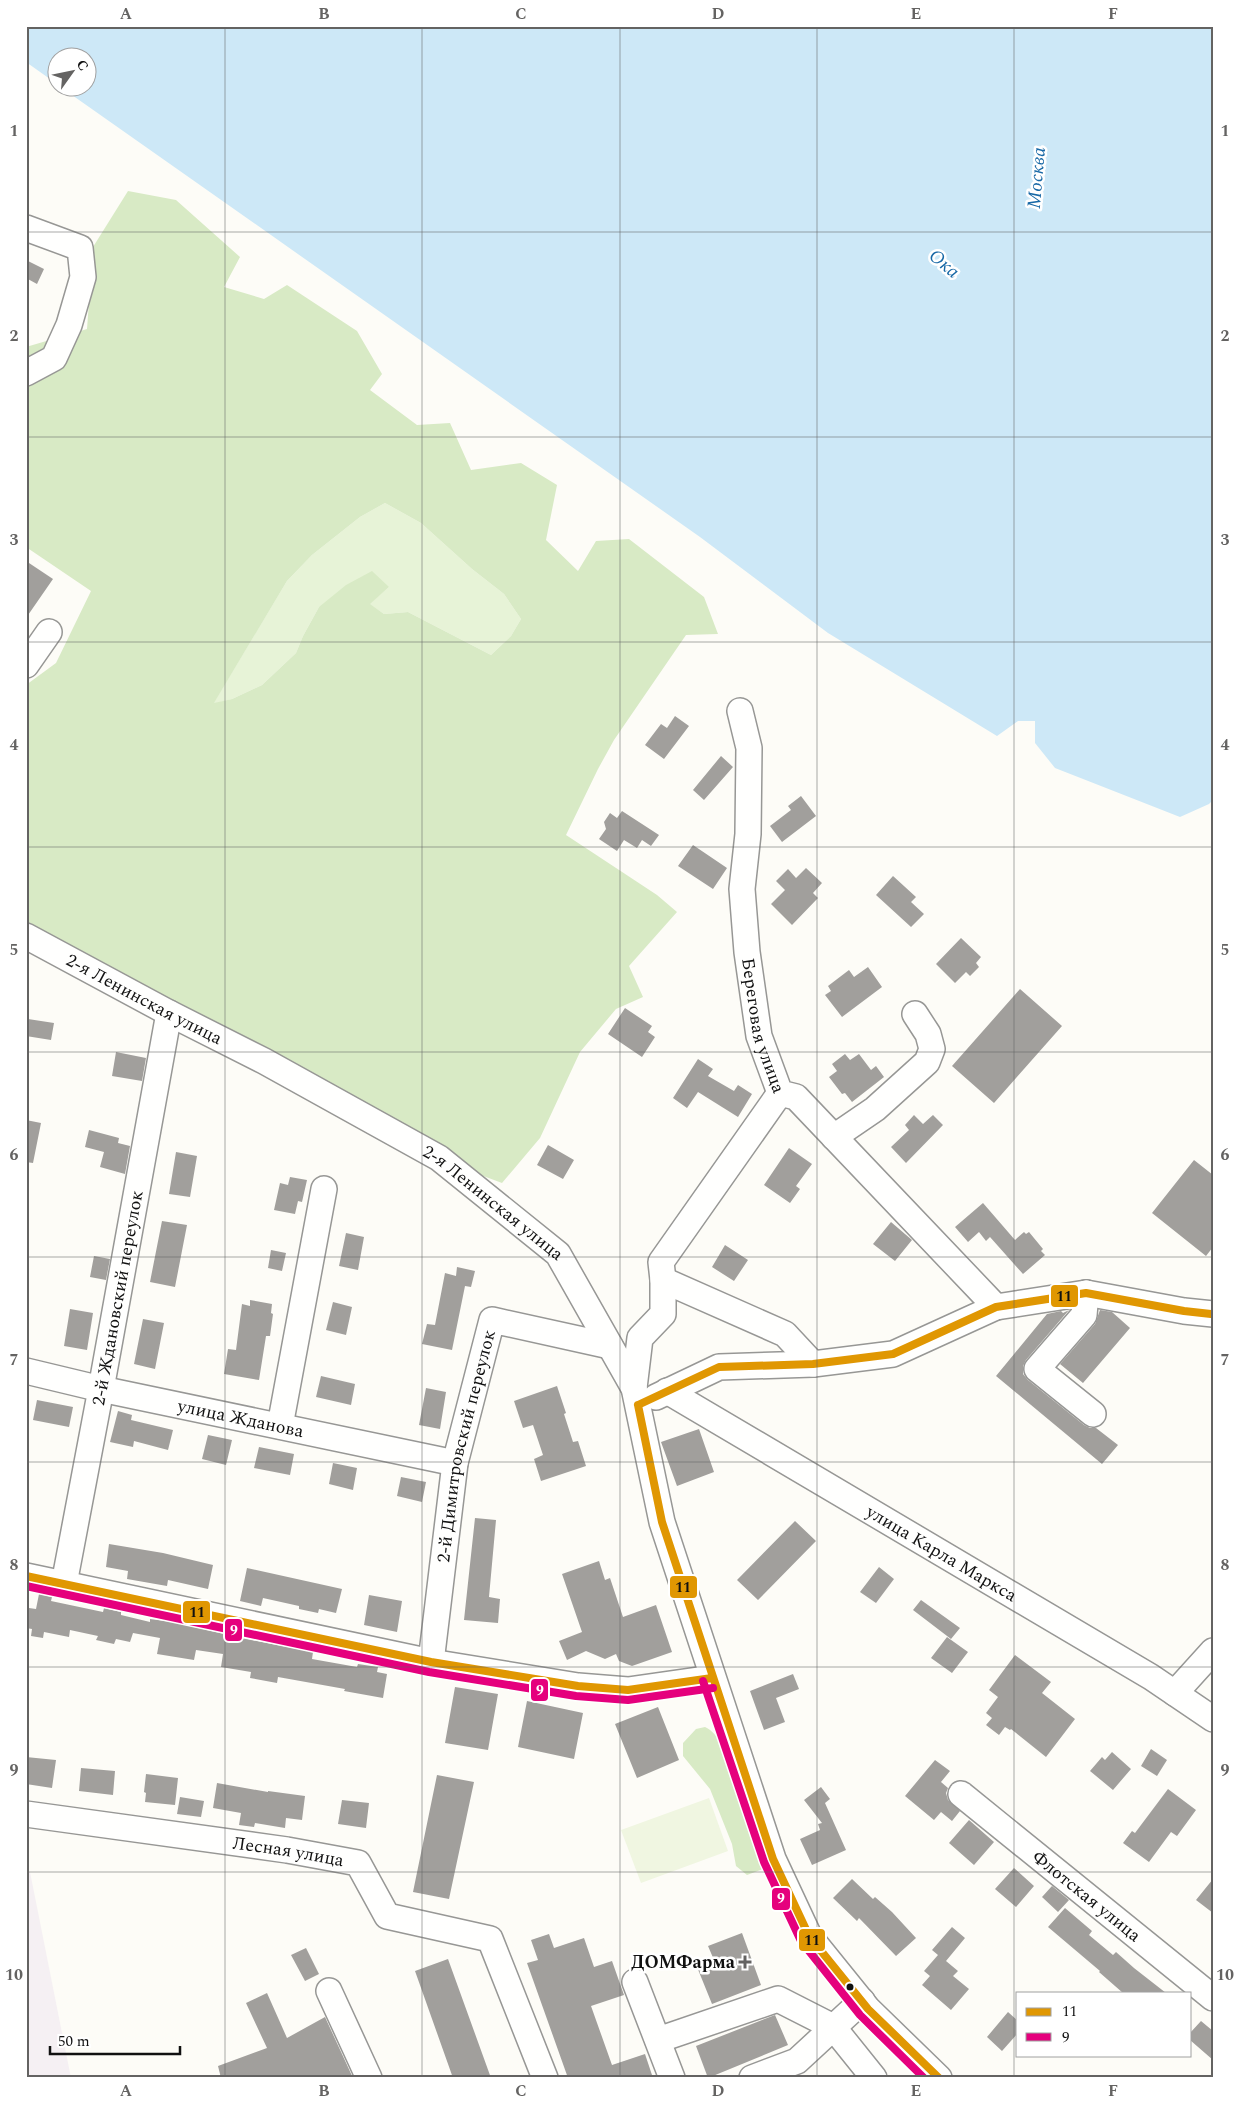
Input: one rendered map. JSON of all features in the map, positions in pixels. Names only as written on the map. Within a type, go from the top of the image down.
[{"type":"street","points":[[26,228],[80,248],[83,277],[69,325],[54,358],[26,373]]},
{"type":"street","points":[[26,665],[49,632]]},
{"type":"street","name":"Береговая улица","points":[[740,711],[749,748],[748,834],[742,888],[747,952],[759,1036],[780,1093],[796,1097],[996,1307]]},
{"type":"street","name":"2-я Ленинская улица","points":[[26,936],[169,1013],[264,1061],[439,1158],[558,1254],[610,1346],[636,1397],[662,1522],[773,1859],[809,1936],[862,2001],[939,2078]]},
{"type":"street","name":"2-й Ждановский переулок","points":[[64,1584],[169,1013]]},
{"type":"street","points":[[834,1137],[875,1109],[927,1062],[932,1049],[928,1034],[915,1014]]},
{"type":"street","points":[[780,1093],[661,1262],[663,1314],[640,1338],[636,1397],[667,1391],[719,1366],[813,1364],[893,1354],[996,1307],[1086,1293],[1184,1311],[1213,1314]]},
{"type":"street","points":[[280,1426],[324,1189]]},
{"type":"street","points":[[663,1280],[785,1334],[813,1364]]},
{"type":"street","points":[[1086,1293],[1084,1315],[1037,1369],[1093,1414]]},
{"type":"street","name":"2-й Димитровский переулок","points":[[431,1662],[455,1463],[492,1320],[610,1346]]},
{"type":"street","name":"улица Жданова","points":[[26,1371],[101,1389],[455,1463]]},
{"type":"street","name":"улица Карла Маркса","points":[[667,1391],[1151,1677],[1213,1719]]},
{"type":"street","points":[[26,1576],[431,1662],[578,1686],[628,1690],[712,1678]]},
{"type":"street","points":[[1174,1693],[1213,1651]]},
{"type":"street","name":"Флотская улица","points":[[961,1794],[1213,1998]]},
{"type":"street","name":"Лесная улица","points":[[26,1814],[287,1850],[358,1863],[387,1916],[490,1939],[545,2078]]},
{"type":"street","points":[[635,1982],[672,2078]]},
{"type":"street","points":[[329,1991],[369,2078]]},
{"type":"street","points":[[658,2040],[778,1999],[833,2027],[874,2078]]},
{"type":"street","points":[[752,2078],[797,2060],[862,2001]]},
{"type":"shaded area","points":[[26,1872],[30,1872],[71,2078],[26,2078]]},
{"type":"green space","points":[[128,191],[176,200],[240,257],[224,287],[264,299],[287,285],[357,331],[382,374],[370,390],[417,425],[450,423],[471,470],[521,463],[557,485],[546,540],[578,571],[596,541],[629,539],[704,597],[718,634],[686,635],[614,740],[566,835],[657,895],[677,912],[629,966],[643,997],[616,1009],[580,1052],[540,1138],[502,1183],[470,1171],[26,927],[26,685],[56,663],[91,591],[26,547],[26,347],[87,329],[93,247]],"holes":[[[385,503],[421,523],[472,569],[504,594],[521,619],[511,636],[491,655],[408,612],[384,614],[370,604],[389,587],[372,571],[346,585],[319,607],[296,653],[262,685],[232,699],[214,703],[287,581],[312,555],[360,517]]]},
{"type":"green space","points":[[385,503],[421,523],[472,569],[504,594],[521,619],[511,636],[491,655],[408,612],[384,614],[369,604],[389,587],[319,607],[296,653],[262,685],[232,699],[213,704],[287,581],[312,555],[360,517]]},
{"type":"green space","points":[[705,1727],[715,1735],[725,1749],[741,1787],[754,1829],[763,1861],[763,1869],[747,1875],[736,1866],[732,1844],[710,1789],[683,1756],[683,1743],[696,1729]]},
{"type":"green space","points":[[709,1798],[728,1851],[641,1883],[621,1830]]},
{"type":"water","points":[[26,26],[1213,26],[1213,800],[1209,804],[1180,817],[1055,768],[1035,743],[1035,721],[1018,721],[997,736],[828,633],[700,537],[76,98],[98,98],[98,48],[48,48],[48,78],[26,62]]},
{"type":"building","points":[[26,260],[44,269],[37,284],[26,278]]},
{"type":"building","points":[[26,561],[53,579],[26,618]]},
{"type":"building","points":[[675,716],[689,726],[664,759],[645,745],[661,724],[667,728]]},
{"type":"building","points":[[721,756],[733,767],[704,800],[693,790]]},
{"type":"building","points":[[801,796],[816,816],[782,842],[770,826],[791,810],[788,806]]},
{"type":"building","points":[[622,811],[659,835],[651,846],[642,840],[637,848],[624,840],[617,851],[599,839],[606,829],[604,822],[610,813],[617,818]]},
{"type":"building","points":[[693,845],[727,868],[713,889],[678,866]]},
{"type":"building","points":[[806,868],[822,883],[813,893],[818,898],[792,925],[771,904],[785,890],[776,881],[788,869],[796,878]]},
{"type":"building","points":[[893,876],[916,897],[911,902],[924,914],[911,927],[876,895]]},
{"type":"building","points":[[961,938],[981,957],[976,963],[979,967],[970,976],[966,972],[955,983],[936,964]]},
{"type":"building","points":[[868,967],[882,987],[842,1017],[825,995],[831,991],[828,986],[849,970],[854,977]]},
{"type":"building","points":[[1020,989],[1062,1026],[994,1103],[952,1066]]},
{"type":"building","points":[[625,1008],[652,1026],[648,1032],[655,1037],[642,1057],[608,1034]]},
{"type":"building","points":[[28,1019],[54,1023],[51,1040],[26,1036]]},
{"type":"building","points":[[116,1052],[146,1058],[142,1081],[112,1076]]},
{"type":"building","points":[[845,1054],[850,1060],[859,1054],[871,1070],[876,1066],[884,1077],[852,1102],[845,1093],[842,1094],[829,1077],[837,1071],[832,1064]]},
{"type":"building","points":[[698,1059],[713,1069],[708,1076],[734,1091],[738,1085],[752,1094],[738,1117],[698,1092],[687,1108],[673,1098]]},
{"type":"building","points":[[914,1115],[923,1124],[933,1115],[943,1125],[906,1163],[891,1147],[909,1130],[905,1125]]},
{"type":"building","points":[[26,1120],[41,1123],[33,1163],[26,1162]]},
{"type":"building","points":[[89,1130],[119,1138],[118,1143],[130,1146],[125,1174],[100,1167],[104,1152],[85,1147]]},
{"type":"building","points":[[548,1145],[574,1160],[563,1179],[537,1165]]},
{"type":"building","points":[[789,1148],[812,1164],[796,1186],[800,1189],[790,1203],[764,1185]]},
{"type":"building","points":[[176,1152],[197,1156],[190,1197],[169,1194]]},
{"type":"building","points":[[1194,1160],[1213,1175],[1213,1247],[1206,1256],[1152,1213]]},
{"type":"building","points":[[290,1177],[307,1180],[302,1202],[298,1201],[295,1214],[274,1210],[280,1183],[288,1185]]},
{"type":"building","points":[[983,1203],[1015,1240],[1024,1232],[1026,1234],[1029,1232],[1043,1249],[1041,1251],[1045,1255],[1023,1274],[990,1237],[986,1241],[979,1232],[968,1242],[955,1227]]},
{"type":"building","points":[[162,1221],[187,1225],[175,1287],[150,1282]]},
{"type":"building","points":[[891,1222],[912,1240],[895,1261],[873,1244]]},
{"type":"building","points":[[346,1233],[364,1237],[358,1270],[339,1266]]},
{"type":"building","points":[[725,1245],[748,1260],[734,1281],[712,1267]]},
{"type":"building","points":[[271,1250],[286,1253],[282,1271],[268,1268]]},
{"type":"building","points":[[94,1256],[110,1259],[106,1280],[90,1277]]},
{"type":"building","points":[[457,1267],[475,1271],[471,1287],[465,1286],[452,1350],[422,1344],[427,1324],[435,1325],[445,1273],[456,1276]]},
{"type":"building","points":[[250,1300],[272,1304],[271,1313],[273,1314],[270,1336],[266,1336],[259,1380],[224,1374],[228,1349],[236,1350],[242,1304],[250,1306]]},
{"type":"building","points":[[333,1302],[352,1307],[346,1335],[326,1330]]},
{"type":"building","points":[[70,1309],[93,1313],[87,1350],[64,1346]]},
{"type":"building","points":[[1069,1310],[1026,1360],[1023,1366],[1023,1374],[1084,1425],[1096,1428],[1118,1445],[1102,1464],[996,1376],[1047,1314],[1061,1311],[1063,1313]]},
{"type":"building","points":[[1100,1310],[1112,1312],[1130,1328],[1083,1383],[1060,1364],[1095,1324]]},
{"type":"building","points":[[143,1319],[164,1323],[155,1369],[134,1364]]},
{"type":"building","points":[[321,1376],[355,1384],[351,1405],[316,1397]]},
{"type":"building","points":[[557,1386],[573,1442],[578,1441],[586,1466],[541,1481],[534,1459],[543,1455],[533,1425],[523,1428],[514,1401]]},
{"type":"building","points":[[426,1388],[446,1392],[440,1429],[419,1425]]},
{"type":"building","points":[[37,1400],[73,1407],[69,1427],[33,1420]]},
{"type":"building","points":[[118,1411],[132,1415],[131,1420],[173,1430],[168,1450],[134,1441],[133,1447],[110,1442]]},
{"type":"building","points":[[699,1429],[714,1472],[677,1486],[661,1442]]},
{"type":"building","points":[[208,1435],[232,1440],[226,1465],[202,1459]]},
{"type":"building","points":[[259,1447],[294,1454],[290,1475],[254,1468]]},
{"type":"building","points":[[333,1463],[357,1468],[353,1490],[329,1484]]},
{"type":"building","points":[[401,1477],[426,1482],[422,1502],[397,1496]]},
{"type":"building","points":[[475,1518],[496,1520],[489,1597],[500,1599],[498,1623],[464,1620]]},
{"type":"building","points":[[795,1521],[816,1541],[758,1600],[737,1580]]},
{"type":"building","points":[[109,1544],[163,1553],[213,1565],[208,1589],[168,1580],[167,1586],[127,1579],[128,1571],[106,1567]]},
{"type":"building","points":[[599,1561],[605,1580],[610,1578],[623,1617],[656,1605],[672,1652],[632,1666],[619,1661],[616,1654],[605,1659],[586,1651],[567,1660],[559,1641],[582,1632],[562,1574]]},
{"type":"building","points":[[879,1567],[894,1579],[876,1603],[860,1592]]},
{"type":"building","points":[[247,1568],[342,1589],[336,1613],[319,1609],[318,1613],[299,1609],[299,1606],[263,1598],[261,1606],[240,1601]]},
{"type":"building","points":[[39,1594],[52,1597],[51,1601],[103,1612],[104,1608],[121,1612],[121,1615],[150,1622],[150,1619],[172,1622],[313,1652],[312,1659],[357,1667],[358,1664],[378,1667],[377,1672],[387,1674],[383,1698],[278,1677],[277,1683],[250,1678],[251,1672],[221,1667],[223,1654],[196,1650],[194,1660],[157,1654],[160,1638],[133,1633],[130,1642],[116,1639],[114,1644],[96,1640],[98,1636],[70,1630],[69,1637],[44,1632],[43,1638],[31,1636],[32,1629],[26,1628],[26,1621],[29,1608],[36,1609]]},
{"type":"building","points":[[369,1595],[402,1601],[397,1632],[364,1625]]},
{"type":"building","points":[[921,1600],[960,1628],[951,1639],[913,1610]]},
{"type":"building","points":[[947,1637],[968,1652],[952,1673],[931,1658]]},
{"type":"building","points":[[1015,1655],[1051,1682],[1042,1693],[1075,1719],[1046,1757],[1011,1729],[1005,1727],[999,1735],[986,1725],[992,1718],[986,1713],[998,1697],[989,1690]]},
{"type":"building","points":[[793,1674],[799,1689],[776,1698],[785,1722],[764,1730],[750,1691]]},
{"type":"building","points":[[455,1687],[498,1694],[488,1750],[445,1743]]},
{"type":"building","points":[[527,1701],[583,1713],[574,1759],[518,1747]]},
{"type":"building","points":[[658,1707],[679,1760],[637,1778],[615,1724]]},
{"type":"building","points":[[1151,1749],[1167,1760],[1157,1776],[1141,1766]]},
{"type":"building","points":[[1112,1752],[1131,1769],[1113,1790],[1090,1771],[1102,1757],[1105,1760]]},
{"type":"building","points":[[26,1757],[56,1760],[52,1788],[26,1784]]},
{"type":"building","points":[[935,1760],[950,1771],[941,1782],[948,1788],[946,1793],[948,1800],[960,1811],[952,1821],[941,1812],[934,1820],[905,1796]]},
{"type":"building","points":[[81,1768],[115,1771],[113,1795],[79,1791]]},
{"type":"building","points":[[146,1774],[178,1778],[175,1805],[145,1802]]},
{"type":"building","points":[[437,1775],[474,1782],[449,1899],[413,1892]]},
{"type":"building","points":[[217,1783],[305,1796],[302,1820],[286,1818],[285,1828],[255,1823],[254,1827],[239,1825],[241,1813],[213,1808]]},
{"type":"building","points":[[821,1787],[830,1799],[825,1803],[846,1850],[812,1865],[800,1839],[820,1830],[818,1824],[822,1823],[804,1800]]},
{"type":"building","points":[[1168,1789],[1196,1810],[1177,1836],[1171,1832],[1149,1862],[1123,1843],[1132,1831],[1135,1833]]},
{"type":"building","points":[[180,1797],[204,1801],[201,1817],[177,1814]]},
{"type":"building","points":[[342,1800],[369,1803],[366,1828],[338,1824]]},
{"type":"building","points":[[969,1820],[994,1842],[974,1865],[949,1843]]},
{"type":"building","points":[[1014,1868],[1034,1886],[1016,1907],[995,1889]]},
{"type":"building","points":[[852,1879],[873,1899],[875,1897],[892,1912],[916,1938],[896,1956],[859,1918],[857,1921],[833,1898]]},
{"type":"building","points":[[1213,1879],[1213,1913],[1196,1900]]},
{"type":"building","points":[[1052,1886],[1069,1900],[1058,1912],[1042,1897]]},
{"type":"building","points":[[1065,1908],[1092,1931],[1089,1935],[1113,1955],[1116,1952],[1165,1992],[1122,1992],[1048,1927]]},
{"type":"building","points":[[952,1927],[965,1938],[946,1961],[958,1971],[953,1976],[969,1989],[951,2010],[922,1985],[930,1976],[924,1971],[938,1955],[932,1950]]},
{"type":"building","points":[[742,1933],[761,1985],[712,2004],[697,1967],[714,1960],[708,1946]]},
{"type":"building","points":[[549,1934],[554,1948],[584,1938],[594,1967],[612,1961],[624,1995],[591,2006],[612,2065],[645,2054],[653,2078],[568,2078],[527,1963],[538,1960],[531,1940]]},
{"type":"building","points":[[306,1948],[319,1974],[305,1981],[291,1955]]},
{"type":"building","points":[[448,1959],[491,2078],[453,2078],[415,1971]]},
{"type":"building","points":[[267,1993],[287,2038],[325,2017],[353,2078],[221,2078],[218,2066],[267,2048],[246,2003]]},
{"type":"building","points":[[1008,2012],[1016,2019],[1016,2035],[1002,2051],[987,2037]]},
{"type":"building","points":[[775,2015],[788,2045],[708,2078],[696,2046]]},
{"type":"building","points":[[1201,2021],[1213,2031],[1213,2060],[1192,2042],[1192,2031]]},
{"type":"transit line","name":"11","points":[[638,1405],[719,1367],[813,1364],[893,1354],[996,1307],[1086,1293],[1184,1311],[1211,1314]]},
{"type":"transit line","name":"11","points":[[638,1405],[662,1522],[773,1859],[809,1936],[868,2009],[939,2078]]},
{"type":"transit line","name":"11","points":[[26,1576],[431,1662],[578,1686],[628,1690],[712,1678]]},
{"type":"transit line","name":"9","points":[[26,1586],[429,1672],[576,1696],[628,1700],[713,1688]]},
{"type":"transit line","name":"9","points":[[703,1681],[764,1862],[801,1941],[860,2015],[924,2078]]},
{"type":"place","name":"ДОМФарма","points":[[745,1962]]},
{"type":"water label","name":"Москва","points":[[1037,178]]},
{"type":"water label","name":"Ока","points":[[944,264]]}]
